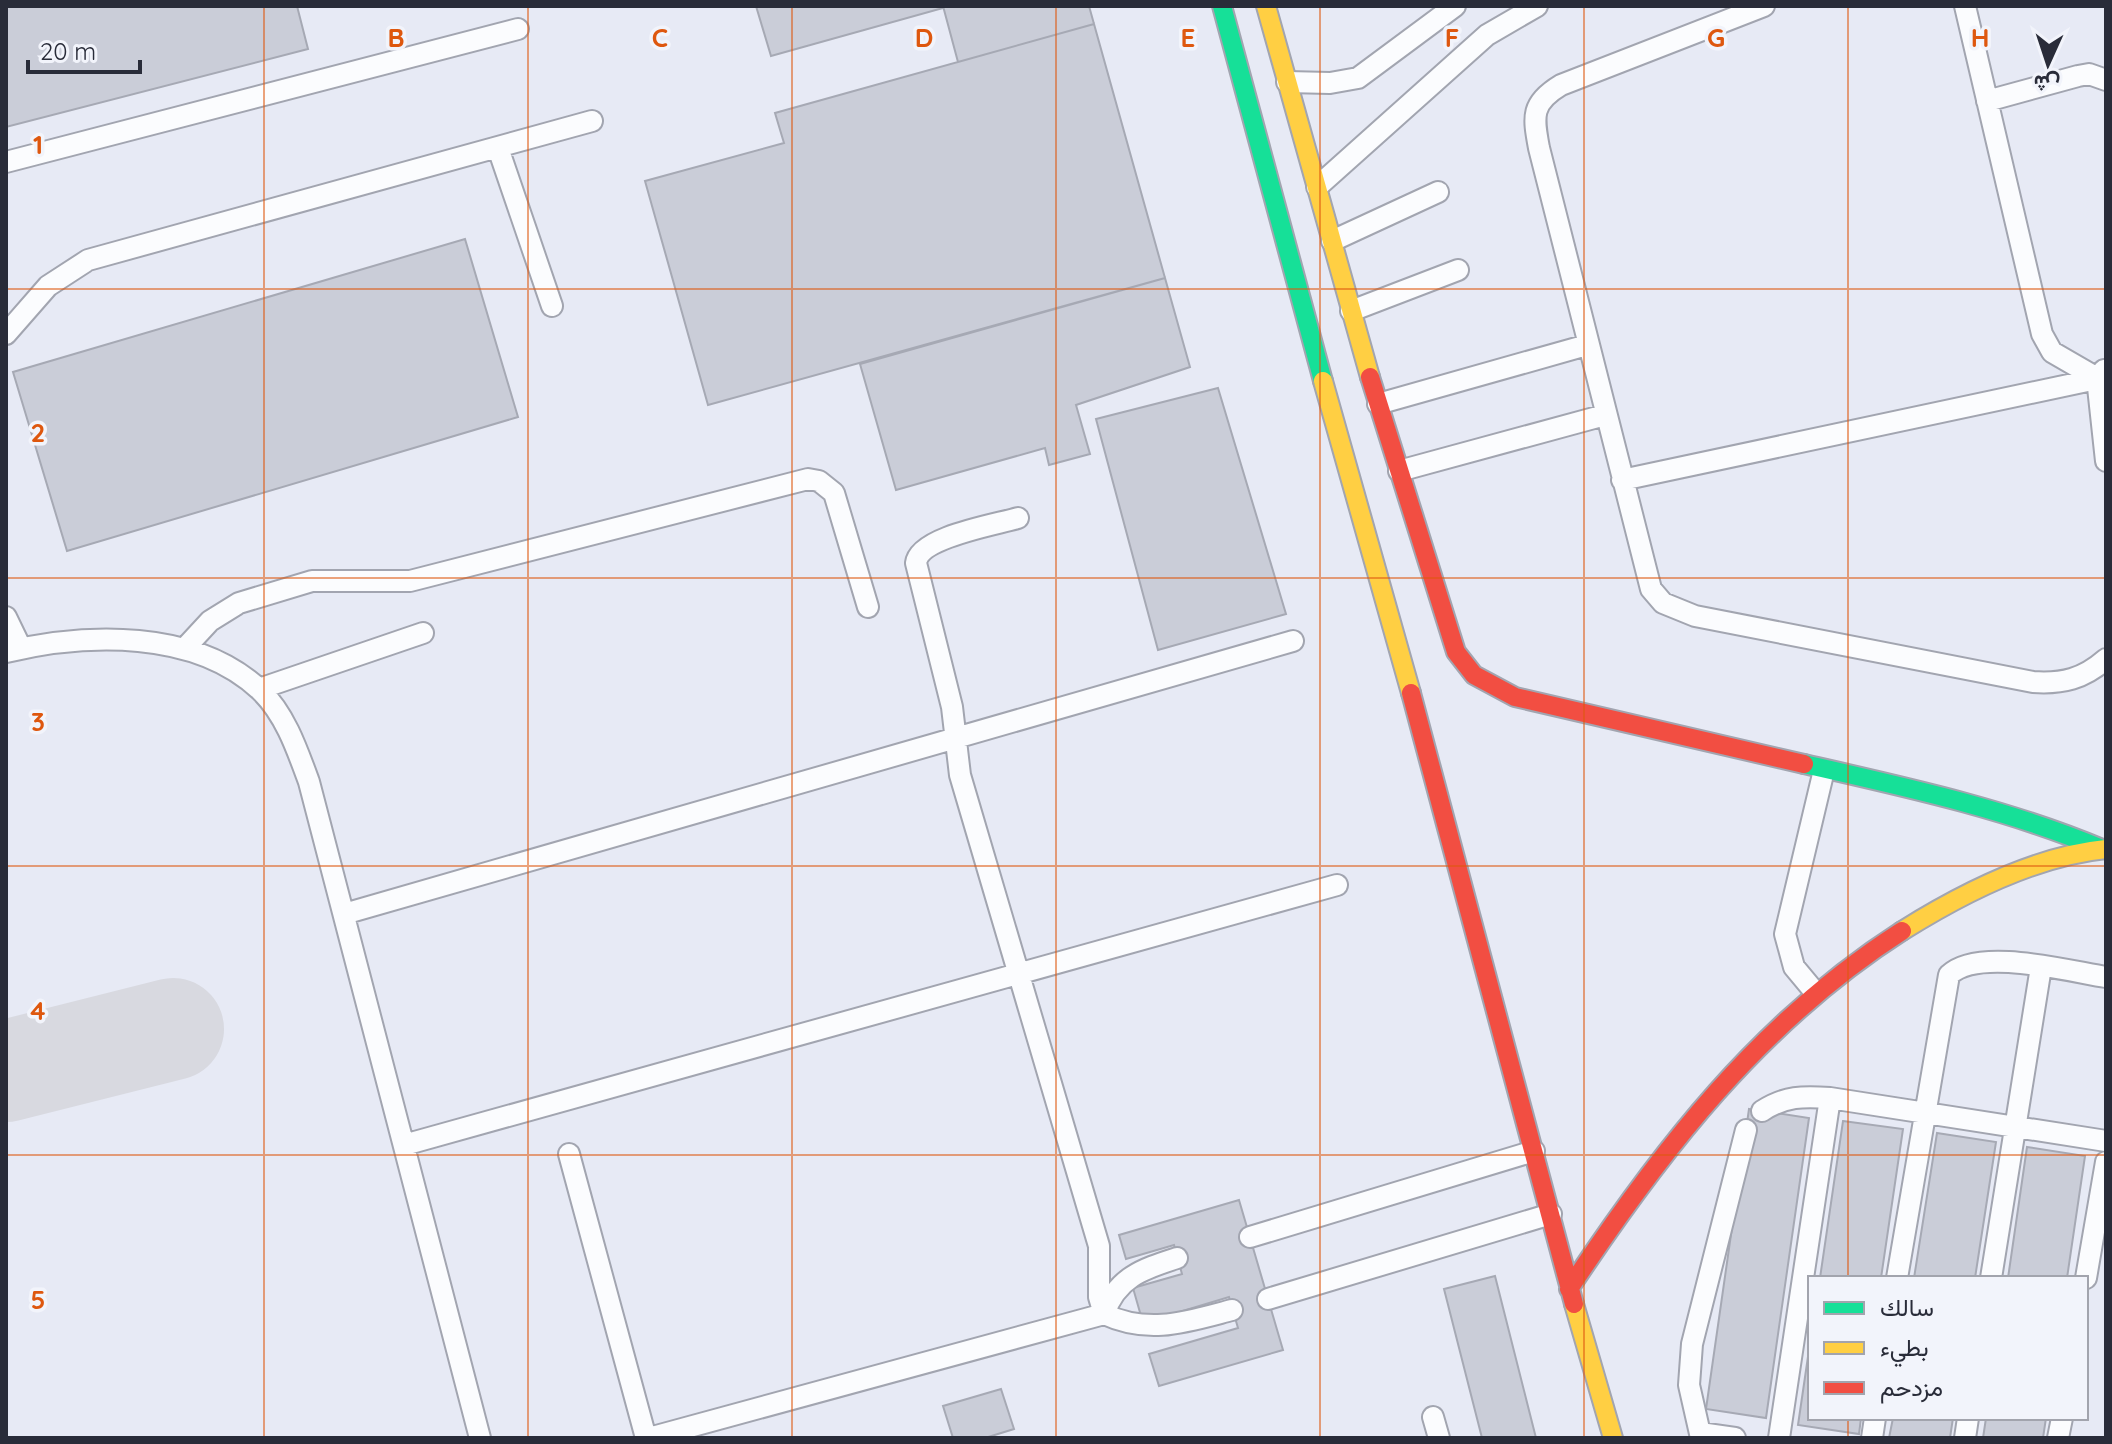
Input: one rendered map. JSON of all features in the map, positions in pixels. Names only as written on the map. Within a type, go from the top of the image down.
[{"type":"street","points":[[1266,6],[1378,404],[1456,652],[1459,674],[1515,697],[2008,814],[2104,849]]},
{"type":"street","points":[[1223,10],[1351,484],[1421,701],[1569,1289],[1613,1438]]},
{"type":"street","points":[[1351,484],[1399,471]]},
{"type":"street","points":[[1569,1289],[1665,1147],[1771,1030],[1814,991],[1864,952],[1953,901],[2042,863],[2104,849]]},
{"type":"lane","points":[[1223,10],[1245,6]]},
{"type":"lane","points":[[1287,82],[1330,83],[1358,78],[1455,6]]},
{"type":"lane","points":[[1317,187],[1487,35],[1508,12],[1537,6]]},
{"type":"lane","points":[[1764,6],[1561,85],[1543,96],[1536,110],[1539,148],[1651,589],[1663,603],[1679,612],[2033,682],[2059,684],[2087,675],[2106,659]]},
{"type":"lane","points":[[1965,6],[2042,334],[2052,352],[2103,374]]},
{"type":"lane","points":[[6,162],[518,29]]},
{"type":"lane","points":[[1987,101],[2089,74],[2106,80]]},
{"type":"lane","points":[[6,334],[48,286],[88,260],[592,121]]},
{"type":"lane","points":[[498,148],[552,306]]},
{"type":"lane","points":[[1332,241],[1438,192]]},
{"type":"lane","points":[[1351,311],[1458,270]]},
{"type":"lane","points":[[1378,404],[1587,345]]},
{"type":"lane","points":[[2103,374],[2106,461]]},
{"type":"lane","points":[[1622,480],[2103,374]]},
{"type":"lane","points":[[1399,471],[1605,415]]},
{"type":"lane","points":[[185,648],[210,621],[239,603],[312,581],[410,581],[808,479],[819,481],[834,493],[868,607]]},
{"type":"lane","points":[[1018,518],[928,544],[917,555],[956,738],[960,775],[1099,1246],[1099,1297],[1104,1314]]},
{"type":"lane","points":[[6,617],[14,650],[98,640],[149,642],[185,648],[224,666],[259,689],[295,742],[309,782],[480,1438]]},
{"type":"lane","points":[[259,689],[423,633]]},
{"type":"lane","points":[[344,914],[1293,641]]},
{"type":"lane","points":[[1814,991],[1794,967],[1785,934],[1824,770]]},
{"type":"lane","points":[[404,1145],[1337,885]]},
{"type":"lane","points":[[1897,1276],[1923,1112],[1949,975],[1964,964],[1976,963],[2041,967],[2106,977]]},
{"type":"lane","points":[[1991,1276],[2041,967]]},
{"type":"lane","points":[[1762,1111],[1777,1100],[1796,1096],[1830,1098],[2106,1141]]},
{"type":"lane","points":[[1779,1438],[1830,1098]]},
{"type":"lane","points":[[1735,1438],[1701,1435],[1689,1385],[1692,1344],[1746,1130]]},
{"type":"lane","points":[[1250,1237],[1534,1151]]},
{"type":"lane","points":[[569,1154],[647,1438],[1104,1314],[1122,1322],[1158,1328],[1232,1310]]},
{"type":"lane","points":[[2086,1276],[2106,1162]]},
{"type":"lane","points":[[1268,1299],[1551,1214]]},
{"type":"lane","points":[[1104,1314],[1110,1298],[1131,1275],[1177,1258]]},
{"type":"lane","points":[[1433,1417],[1439,1438]]},
{"type":"building","points":[[6,6],[297,6],[308,49],[6,127]]},
{"type":"building","points":[[756,6],[943,6],[943,8],[771,56]]},
{"type":"building","points":[[943,6],[1089,6],[1094,24],[958,62]]},
{"type":"building","points":[[1094,24],[1165,278],[708,405],[645,181],[784,143],[775,113]]},
{"type":"building","points":[[465,239],[518,417],[67,551],[13,372]]},
{"type":"building","points":[[1165,278],[1190,367],[1076,405],[1090,454],[1049,465],[1045,448],[896,490],[860,364]]},
{"type":"building","points":[[1218,388],[1286,614],[1158,650],[1096,419]]},
{"type":"building","points":[[1749,1109],[1809,1118],[1766,1418],[1706,1409]]},
{"type":"building","points":[[1843,1121],[1903,1129],[1881,1276],[1820,1276]]},
{"type":"building","points":[[1937,1133],[1996,1142],[1975,1276],[1914,1276]]},
{"type":"building","points":[[2027,1147],[2085,1156],[2067,1276],[2008,1276]]},
{"type":"building","points":[[1239,1200],[1283,1350],[1159,1386],[1149,1354],[1238,1328],[1229,1297],[1143,1323],[1133,1288],[1182,1274],[1174,1245],[1126,1259],[1119,1235]]},
{"type":"building","points":[[1495,1276],[1536,1438],[1482,1438],[1444,1289]]},
{"type":"building","points":[[1808,1357],[1808,1420],[1861,1420],[1859,1434],[1798,1425]]},
{"type":"building","points":[[1001,1389],[1014,1429],[985,1438],[953,1438],[943,1406]]},
{"type":"building","points":[[1893,1420],[1953,1420],[1950,1438],[1889,1438]]},
{"type":"building","points":[[1986,1420],[2046,1420],[2043,1438],[1983,1438]]},
{"type":"taxiway","points":[[6,1071],[173,1029]]},
{"type":"traffic: fast","points":[[1222,6],[1323,381]]},
{"type":"traffic: fast","points":[[1804,764],[1993,811],[2102,849]]},
{"type":"traffic: slow","points":[[1266,6],[1370,377]]},
{"type":"traffic: slow","points":[[1323,381],[1411,693]]},
{"type":"traffic: slow","points":[[1902,931],[1974,891],[2026,868],[2106,849]]},
{"type":"traffic: slow","points":[[1574,1304],[1613,1438]]},
{"type":"traffic: jam","points":[[1370,377],[1456,652],[1474,675],[1515,697],[1804,764]]},
{"type":"traffic: jam","points":[[1411,693],[1574,1304]]},
{"type":"traffic: jam","points":[[1569,1289],[1640,1187],[1717,1092],[1803,1006],[1902,931]]}]
